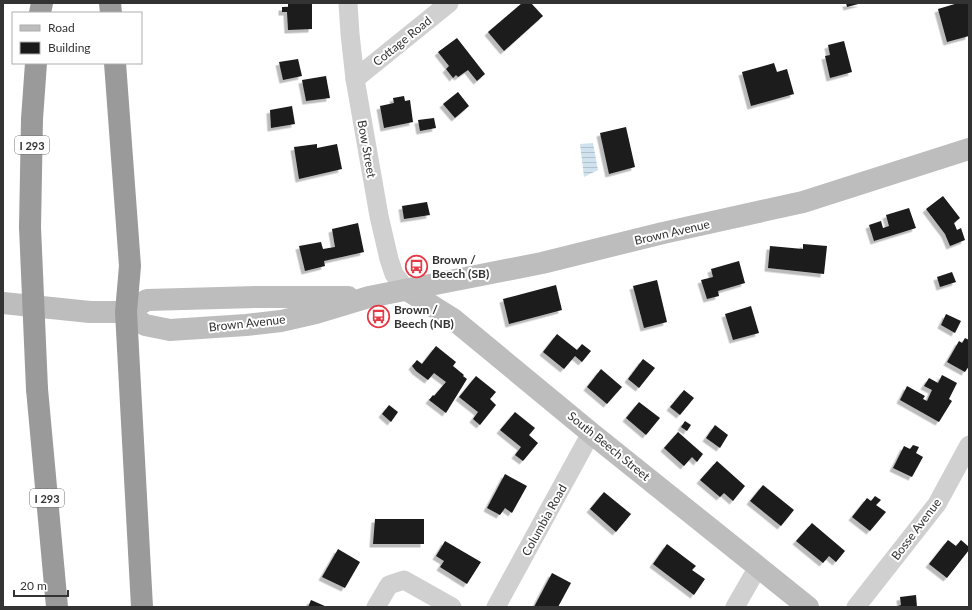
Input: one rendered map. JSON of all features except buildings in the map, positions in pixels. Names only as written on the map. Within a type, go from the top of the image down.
[{"type":"highway","name":"I 293","points":[[36,64],[32,119],[30,227],[38,389],[57,607]]},
{"type":"highway","points":[[115,64],[130,266],[126,312],[142,607]]},
{"type":"main road","name":"Brown Avenue","points":[[126,312],[144,325],[170,330],[246,326],[281,321],[316,313],[369,297],[542,263],[663,233],[803,202],[969,148]]},
{"type":"main road","name":"South Beech Street","points":[[407,290],[453,319],[591,433],[808,607]]},
{"type":"main road","name":"Brown Avenue","points":[[3,303],[90,312],[126,312],[147,300],[256,297],[369,297]]},
{"type":"street","name":"Bow Street","points":[[348,3],[355,79],[379,216],[394,274],[407,290]]},
{"type":"street","name":"Cottage Road","points":[[355,79],[449,3]]},
{"type":"street","name":"Columbia Road","points":[[496,607],[591,433]]},
{"type":"street","name":"Bosse Avenue","points":[[856,607],[936,504],[969,445]]},
{"type":"street","points":[[735,607],[758,566]]},
{"type":"street","points":[[376,607],[389,585],[404,580],[452,607]]},
{"type":"water","points":[[593,143],[598,170],[584,177],[580,144]]},
{"type":"place","name":"Brown / Beech (SB)","points":[[417,266]]},
{"type":"place","name":"Brown / Beech (NB)","points":[[378,316]]}]
